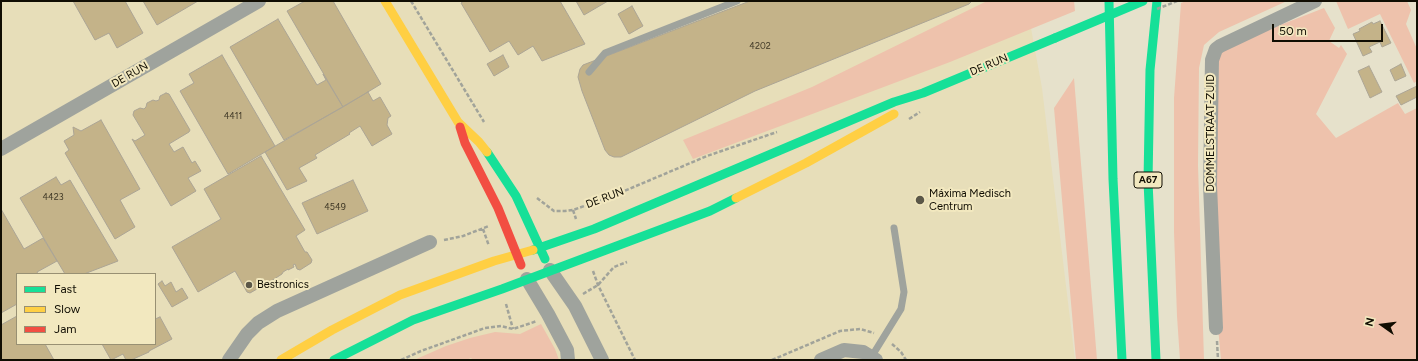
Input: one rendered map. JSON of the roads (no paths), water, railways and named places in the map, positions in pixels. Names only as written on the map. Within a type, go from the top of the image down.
[{"type":"main road","points":[[1109,1],[1113,179],[1122,360]]},
{"type":"main road","name":"DE RUN","points":[[281,360],[332,330],[400,295],[494,261],[540,248],[594,229],[894,102],[923,93],[1143,1]]},
{"type":"main road","name":"A67","points":[[1156,360],[1148,181],[1150,70],[1157,1]]},
{"type":"main road","points":[[389,2],[458,122],[465,143],[498,208],[527,279]]},
{"type":"main road","name":"DE RUN","points":[[334,360],[413,320],[710,211],[806,163],[891,116],[923,93]]},
{"type":"main road","points":[[458,122],[479,142],[516,196],[550,270]]},
{"type":"street","name":"DE RUN","points":[[1,149],[259,1]]},
{"type":"street","name":"DOMMELSTRAAT-ZUID","points":[[1216,328],[1210,185],[1212,60],[1216,49],[1220,46],[1315,1]]},
{"type":"street","points":[[229,360],[247,334],[258,323],[277,311],[430,242]]},
{"type":"street","points":[[550,270],[575,306],[592,337],[602,360]]},
{"type":"street","points":[[527,279],[569,357]]},
{"type":"street","points":[[821,360],[844,350],[863,352],[874,358]]},
{"type":"lane","points":[[589,72],[605,53],[737,1]]},
{"type":"lane","points":[[874,358],[900,310],[904,292],[894,228]]},
{"type":"place","name":"Máxima Medisch Centrum","points":[[920,200]]},
{"type":"place","name":"Bestronics","points":[[249,285]]}]
